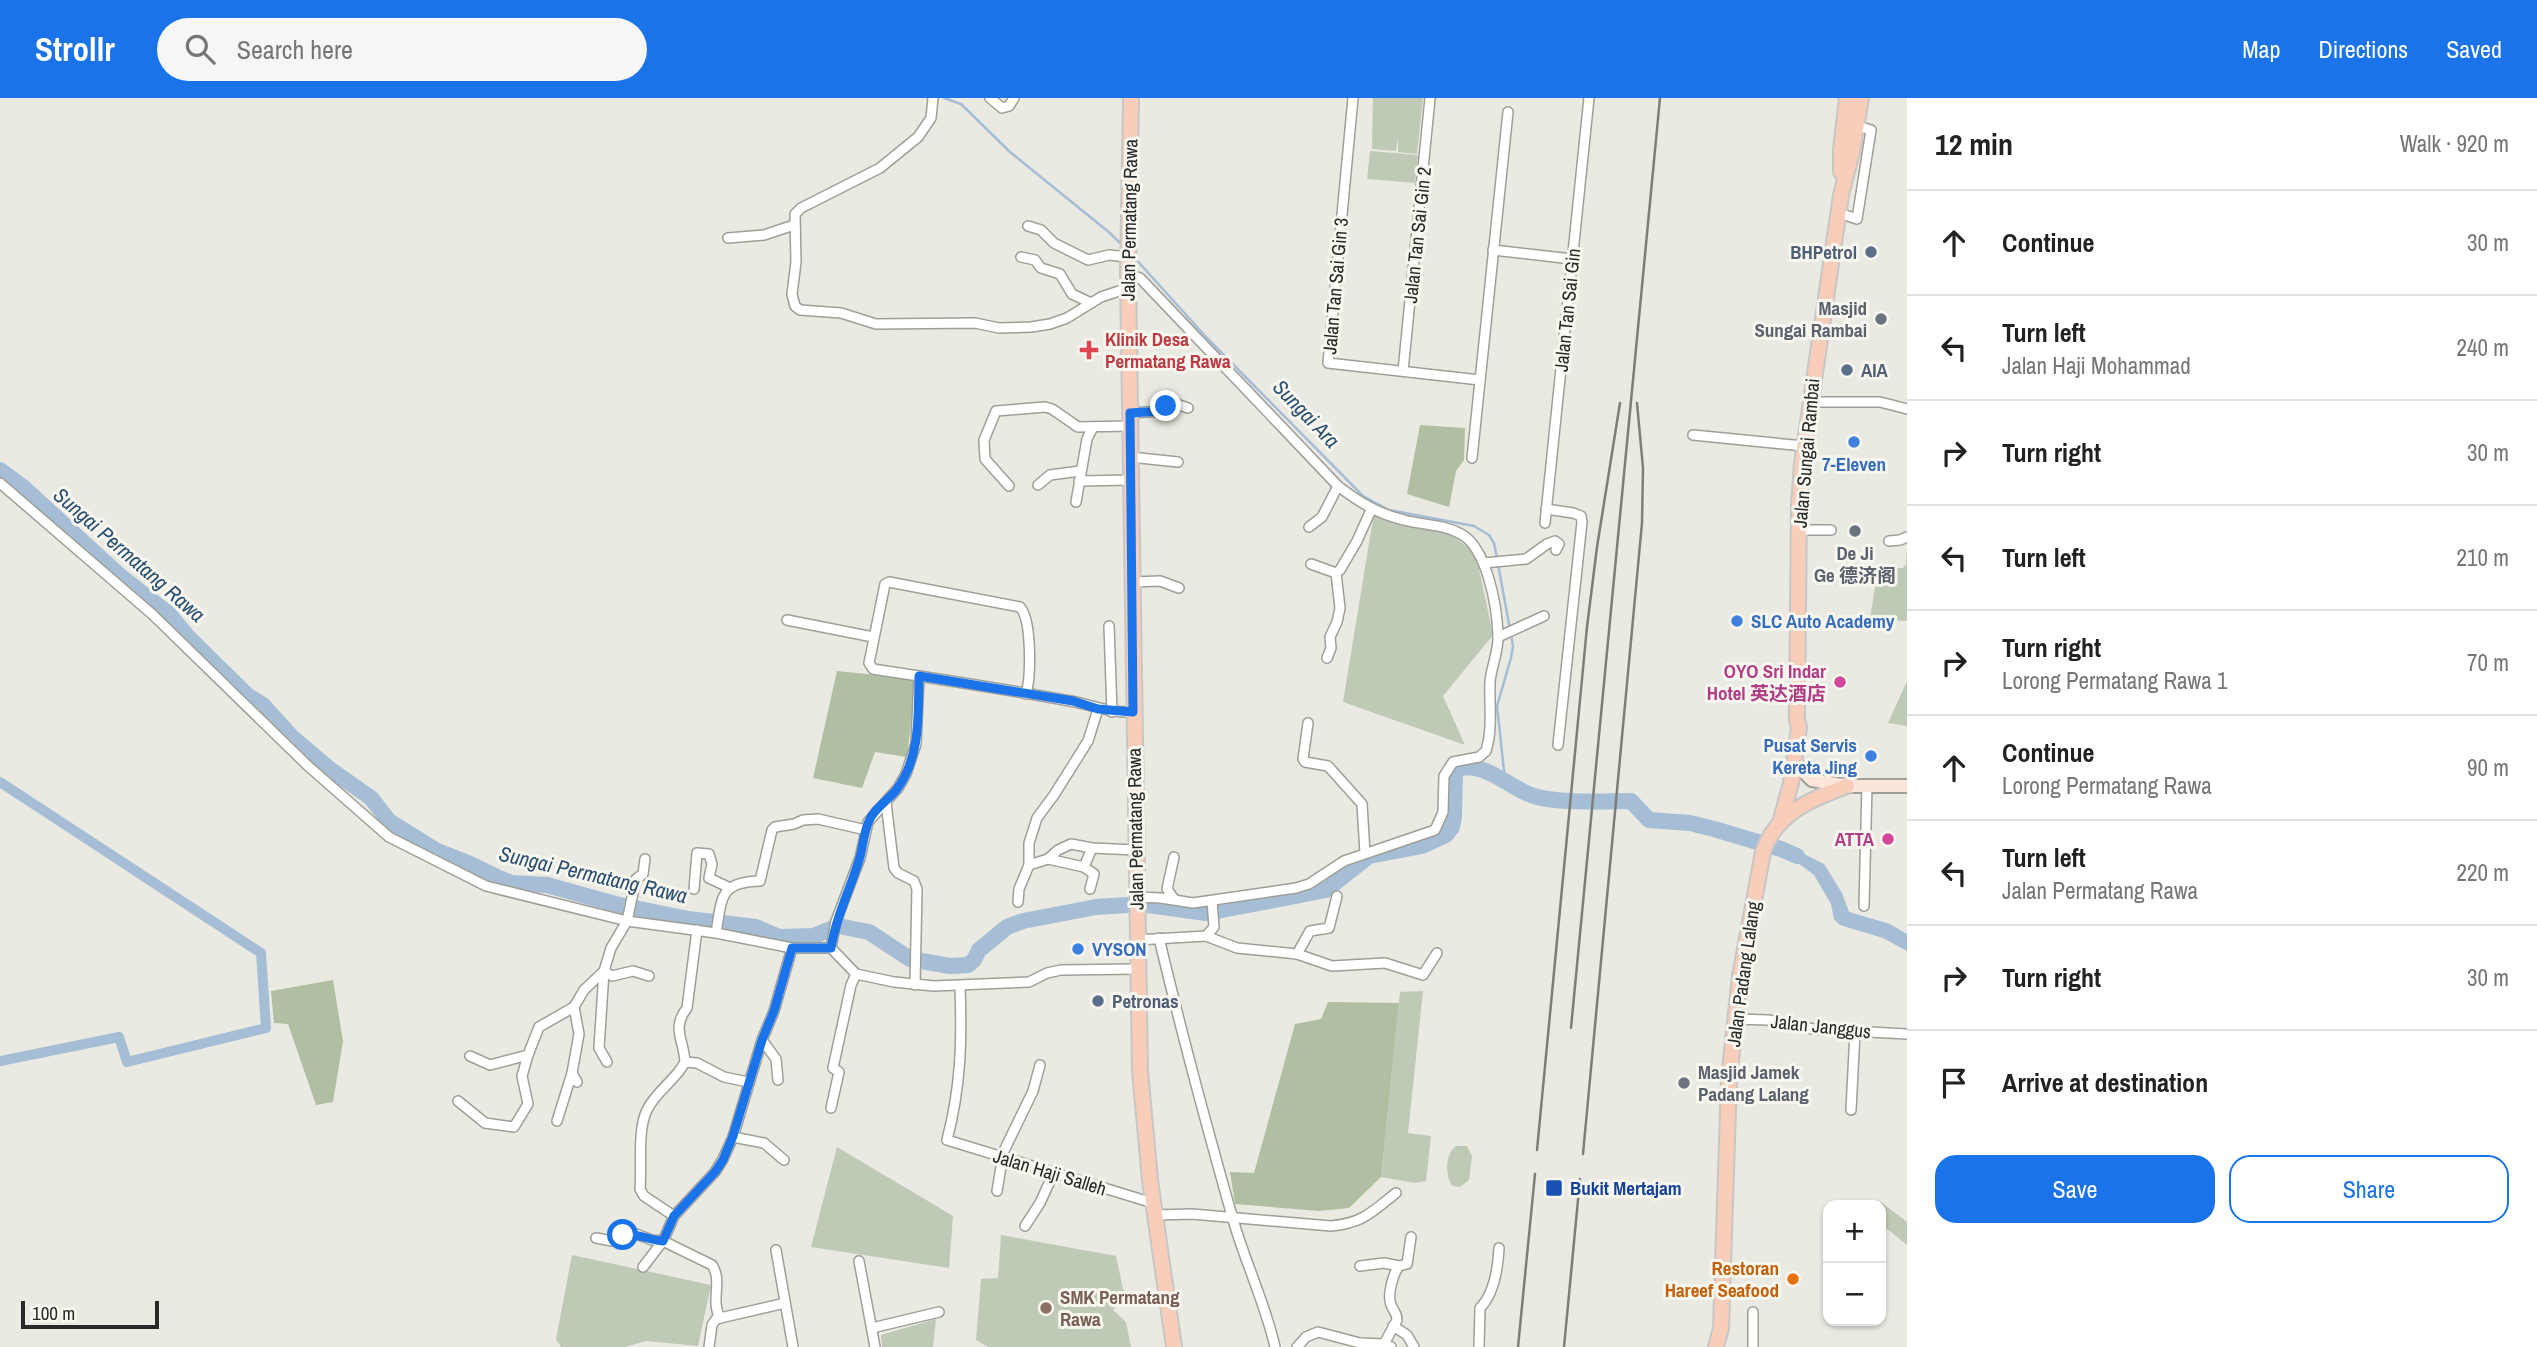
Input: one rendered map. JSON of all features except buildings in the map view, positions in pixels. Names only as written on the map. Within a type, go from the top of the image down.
[{"type":"main road","name":"Jalan Permatang Rawa","points":[[1131,98],[1128,281],[1140,1071],[1154,1209],[1174,1347]]},
{"type":"main road","name":"Jalan Sungai Rambai","points":[[1842,188],[1852,152],[1861,98]]},
{"type":"main road","points":[[1852,152],[1869,98]]},
{"type":"main road","name":"Jalan Sungai Rambai","points":[[1773,830],[1795,763],[1799,727],[1799,530],[1804,446],[1839,213],[1846,101]]},
{"type":"main road","name":"Jalan Sungai Rambai","points":[[1784,780],[1792,725],[1797,720]]},
{"type":"main road","name":"Jalan Padang Lalang","points":[[1716,1347],[1721,1328],[1727,1106],[1740,976],[1763,852],[1773,830],[1771,824],[1784,780]]},
{"type":"main road","points":[[1773,830],[1805,803],[1847,786]]},
{"type":"main road","name":"Jalan Padang Lalang","points":[[1721,1328],[1726,1347]]},
{"type":"street","points":[[990,98],[1002,108],[1009,106],[1014,98]]},
{"type":"street","name":"Jalan Tan Sai Gin 3","points":[[1353,98],[1328,363],[1480,380]]},
{"type":"street","name":"Jalan Tan Sai Gin 2","points":[[1403,371],[1430,98]]},
{"type":"street","name":"Jalan Tan Sai Gin","points":[[1545,523],[1589,98]]},
{"type":"street","points":[[933,99],[931,118],[918,137],[880,168],[801,208],[795,214],[796,262],[792,294],[795,306],[800,310],[841,313],[876,324],[975,323],[999,328],[1050,324],[1068,318],[1128,281],[1140,278],[1338,486],[1371,510],[1462,534],[1476,547],[1485,563],[1501,636],[1490,679],[1492,723],[1486,751],[1479,757],[1453,762],[1444,776],[1443,812],[1435,830],[1344,861],[1309,884],[1296,888],[1213,902],[1193,903],[1174,899],[1136,902]]},
{"type":"street","points":[[1472,458],[1508,113]]},
{"type":"street","points":[[1839,213],[1857,219],[1871,130],[1861,127]]},
{"type":"street","points":[[728,238],[764,234],[794,225]]},
{"type":"street","points":[[1028,226],[1041,230],[1061,247],[1088,260],[1109,255],[1128,257]]},
{"type":"street","points":[[1493,250],[1573,259]]},
{"type":"street","points":[[1021,257],[1035,260],[1041,268],[1060,274],[1072,294],[1091,303]]},
{"type":"street","points":[[1809,402],[1880,402],[1907,409]]},
{"type":"street","points":[[1009,486],[985,459],[984,440],[996,411],[1045,407],[1078,427],[1093,428],[1158,413],[1173,403],[1188,408]]},
{"type":"street","points":[[1076,502],[1087,439],[1093,428]]},
{"type":"street","points":[[1693,435],[1804,446]]},
{"type":"street","points":[[1130,457],[1178,462]]},
{"type":"street","points":[[1038,485],[1050,475],[1131,480]]},
{"type":"street","points":[[0,483],[152,614],[307,765],[389,837],[486,886],[628,918],[697,930],[716,929],[792,948],[831,948],[856,974],[915,985],[960,986],[1029,982],[1047,973],[1061,970],[1138,969]]},
{"type":"street","points":[[1309,527],[1322,517],[1338,486]]},
{"type":"street","points":[[1546,509],[1573,513],[1581,516],[1583,522],[1558,745]]},
{"type":"street","points":[[1327,658],[1331,648],[1330,637],[1340,608],[1336,573],[1357,541],[1371,510]]},
{"type":"street","points":[[1799,530],[1831,530]]},
{"type":"street","points":[[1889,541],[1907,537]]},
{"type":"street","points":[[1485,563],[1526,559],[1555,541],[1559,544],[1556,550]]},
{"type":"street","points":[[1311,564],[1336,573]]},
{"type":"street","points":[[1132,582],[1160,581],[1179,588]]},
{"type":"street","points":[[1026,694],[1029,668],[1027,620],[1020,607],[889,582],[884,587],[869,663],[873,669],[1015,693],[1073,701],[1112,712],[1133,712]]},
{"type":"street","points":[[1501,636],[1544,616]]},
{"type":"street","points":[[787,620],[873,637]]},
{"type":"street","points":[[1109,626],[1112,712]]},
{"type":"street","points":[[831,948],[836,921],[873,814],[886,803],[906,774],[916,744],[919,676]]},
{"type":"street","points":[[1018,902],[1019,889],[1029,864],[1029,843],[1037,818],[1088,741],[1098,709]]},
{"type":"street","points":[[1308,723],[1303,759],[1305,762],[1328,766],[1334,770],[1344,786],[1362,804],[1365,853]]},
{"type":"street","points":[[1795,763],[1812,780],[1847,786],[1907,786]]},
{"type":"street","points":[[1864,906],[1867,785]]},
{"type":"street","points":[[886,803],[894,868],[914,881],[917,889],[915,985]]},
{"type":"street","points":[[716,929],[728,887],[760,881],[775,827],[818,819],[866,831]]},
{"type":"street","points":[[1029,864],[1048,859],[1071,844],[1135,850]]},
{"type":"street","points":[[1084,867],[1092,848]]},
{"type":"street","points":[[694,889],[696,853],[709,854],[712,864],[709,878],[728,887]]},
{"type":"street","points":[[1174,857],[1167,889],[1174,899]]},
{"type":"street","points":[[607,1062],[599,1048],[604,971],[611,947],[628,918],[636,880],[640,878],[645,859]]},
{"type":"street","points":[[1048,859],[1084,867],[1094,874],[1090,888]]},
{"type":"street","points":[[1297,954],[1311,930],[1329,928],[1337,896]]},
{"type":"street","points":[[1206,936],[1214,927],[1213,902]]},
{"type":"street","points":[[685,1062],[678,1025],[687,1008],[697,930]]},
{"type":"street","points":[[1137,940],[1206,936],[1237,948],[1297,954],[1332,966],[1385,962],[1423,975],[1437,953]]},
{"type":"street","points":[[1158,938],[1232,1217],[1268,1318],[1275,1347]]},
{"type":"street","points":[[643,1267],[663,1241],[674,1216],[715,1172],[733,1136],[792,948]]},
{"type":"street","points":[[604,971],[606,975],[612,976],[633,971],[649,976]]},
{"type":"street","points":[[458,1101],[485,1123],[514,1127],[528,1104],[522,1076],[539,1027],[574,1007],[584,990],[604,971]]},
{"type":"street","points":[[831,1108],[839,1072],[834,1068],[851,985],[856,974]]},
{"type":"street","name":"Jalan Haji Salleh","points":[[960,986],[961,1047],[957,1102],[947,1140],[1054,1172],[1154,1209],[1192,1214],[1343,1225],[1355,1223],[1396,1193]]},
{"type":"street","points":[[558,1121],[574,1077],[579,1034],[574,1007]]},
{"type":"street","name":"Jalan Janggus","points":[[1735,1019],[1768,1020],[1813,1029],[1907,1034]]},
{"type":"street","points":[[1852,1110],[1856,1032]]},
{"type":"street","points":[[762,1040],[776,1059],[778,1080]]},
{"type":"street","points":[[470,1056],[490,1065],[528,1055]]},
{"type":"street","points":[[685,1062],[697,1063],[724,1077],[748,1082]]},
{"type":"street","points":[[674,1216],[644,1196],[640,1189],[642,1124],[646,1111],[660,1090],[685,1062]]},
{"type":"street","points":[[997,1191],[1002,1167],[1033,1091],[1040,1065]]},
{"type":"street","points":[[733,1136],[764,1143],[784,1160]]},
{"type":"street","points":[[1025,1226],[1040,1203],[1054,1172]]},
{"type":"street","points":[[596,1238],[612,1241],[623,1235],[636,1234],[663,1241],[712,1265],[717,1272],[714,1299],[720,1318]]},
{"type":"street","points":[[1360,1266],[1407,1264],[1411,1237]]},
{"type":"street","points":[[1479,1347],[1480,1308],[1486,1302],[1489,1289],[1495,1281],[1499,1248]]},
{"type":"street","points":[[776,1250],[793,1347]]},
{"type":"street","points":[[859,1261],[875,1347]]},
{"type":"street","points":[[1297,1347],[1312,1333],[1387,1346],[1398,1316],[1390,1301],[1394,1273],[1399,1266]]},
{"type":"street","points":[[709,1347],[712,1325],[716,1319],[785,1303]]},
{"type":"street","points":[[872,1328],[939,1312]]},
{"type":"street","points":[[1753,1312],[1753,1347]]},
{"type":"street","points":[[1393,1326],[1407,1335],[1414,1347]]},
{"type":"green space","points":[[1373,98],[1423,98],[1417,154],[1398,152],[1398,138],[1396,151],[1372,149]]},
{"type":"green space","points":[[1370,151],[1418,155],[1415,183],[1367,179]]},
{"type":"green space","points":[[1420,425],[1465,428],[1464,460],[1456,471],[1449,507],[1407,494]]},
{"type":"green space","points":[[1375,507],[1413,526],[1451,534],[1476,554],[1493,635],[1443,696],[1465,745],[1343,702]]},
{"type":"green space","points":[[1907,550],[1907,621],[1870,619],[1878,568],[1903,568]]},
{"type":"green space","points":[[837,671],[916,679],[907,757],[875,752],[862,788],[813,778]]},
{"type":"green space","points":[[1907,681],[1907,726],[1888,723]]},
{"type":"green space","points":[[333,980],[343,1041],[333,1102],[316,1105],[288,1024],[274,1023],[271,991]]},
{"type":"green space","points":[[1423,991],[1408,1133],[1431,1136],[1426,1181],[1415,1183],[1381,1177],[1400,992]]},
{"type":"green space","points":[[1328,1002],[1399,1003],[1381,1177],[1349,1208],[1319,1211],[1235,1204],[1230,1172],[1254,1173],[1295,1024],[1321,1019]]},
{"type":"green space","points":[[1456,1146],[1467,1146],[1472,1156],[1469,1180],[1460,1187],[1452,1186],[1447,1171],[1448,1159]]},
{"type":"green space","points":[[837,1147],[953,1216],[949,1268],[811,1247]]},
{"type":"green space","points":[[1886,1206],[1907,1222],[1907,1245],[1886,1228]]},
{"type":"green space","name":"SMK Permatang Rawa","points":[[1001,1235],[1116,1256],[1123,1289],[1127,1293],[1113,1310],[1126,1322],[1131,1347],[988,1347],[976,1340],[981,1279],[998,1278]]},
{"type":"green space","points":[[572,1255],[711,1285],[698,1346],[646,1341],[625,1347],[561,1347],[556,1339]]},
{"type":"green space","points":[[936,1319],[933,1347],[882,1347],[881,1335]]},
{"type":"water","points":[[1780,842],[1824,864],[1842,893],[1849,912],[1890,924],[1907,934],[1907,951],[1883,938],[1840,925],[1834,919],[1831,904],[1814,875],[1794,860],[1776,855]]},
{"type":"waterway","name":"Sungai Ara","points":[[944,98],[961,104],[1010,152],[1124,247]]},
{"type":"waterway","name":"Sungai Ara","points":[[1133,256],[1207,338],[1363,496],[1389,510],[1474,526],[1489,535],[1497,558]]},
{"type":"waterway","name":"Sungai Permatang Rawa","points":[[0,470],[24,488],[119,575],[169,614],[189,638],[247,695],[263,705],[292,737],[331,770],[371,798],[389,821],[437,851],[511,883],[547,885],[615,904],[688,919],[756,927],[779,937],[814,936],[838,926],[869,932],[910,959],[950,966],[968,965],[979,950],[1007,927],[1023,921],[1096,907],[1127,905]]},
{"type":"waterway","name":"Sungai Ara","points":[[1498,564],[1513,646],[1497,706],[1505,780]]},
{"type":"waterway","name":"Sungai Permatang Rawa","points":[[1148,905],[1206,913],[1326,890],[1369,856],[1422,846],[1446,835],[1452,827],[1454,817],[1455,770],[1465,767],[1494,775],[1541,798],[1631,801],[1649,820],[1690,823],[1797,856]]},
{"type":"waterway","points":[[0,782],[261,953],[266,1028],[127,1062],[119,1037],[0,1061]]},
{"type":"railway","points":[[1571,1028],[1660,98]]},
{"type":"railway","points":[[1537,1150],[1587,627],[1620,403]]},
{"type":"railway","points":[[1583,1154],[1642,523],[1643,468],[1637,403]]},
{"type":"railway","points":[[1518,1347],[1535,1174]]},
{"type":"railway","points":[[1564,1347],[1580,1179]]},
{"type":"place","name":"BHPetrol","points":[[1871,252]]},
{"type":"place","name":"Masjid Sungai Rambai","points":[[1881,319]]},
{"type":"place","name":"Klinik Desa Permatang Rawa","points":[[1089,350]]},
{"type":"place","name":"AIA","points":[[1847,370]]},
{"type":"place","name":"7-Eleven","points":[[1854,442]]},
{"type":"place","name":"De Ji Ge 德济阁","points":[[1855,531]]},
{"type":"place","name":"SLC Auto Academy","points":[[1737,621]]},
{"type":"place","name":"OYO Sri Indar Hotel 英达酒店","points":[[1840,682]]},
{"type":"place","name":"Pusat Servis Kereta Jing","points":[[1871,756]]},
{"type":"place","name":"ATTA","points":[[1888,839]]},
{"type":"place","name":"VYSON","points":[[1078,949]]},
{"type":"place","name":"Petronas","points":[[1098,1001]]},
{"type":"place","name":"Masjid Jamek Padang Lalang","points":[[1684,1083]]},
{"type":"place","name":"Bukit Mertajam","points":[[1554,1188]]},
{"type":"place","name":"Restoran Hareef Seafood","points":[[1793,1279]]},
{"type":"place","name":"SMK Permatang Rawa","points":[[1046,1308]]},
{"type":"route","points":[[623,1235],[636,1234],[663,1241],[674,1216],[723,1160],[774,1011],[792,948],[831,948],[836,921],[860,858],[868,822],[898,788],[906,774],[918,736],[919,676],[1073,701],[1112,712],[1133,712],[1130,413],[1158,413],[1166,406]]}]
